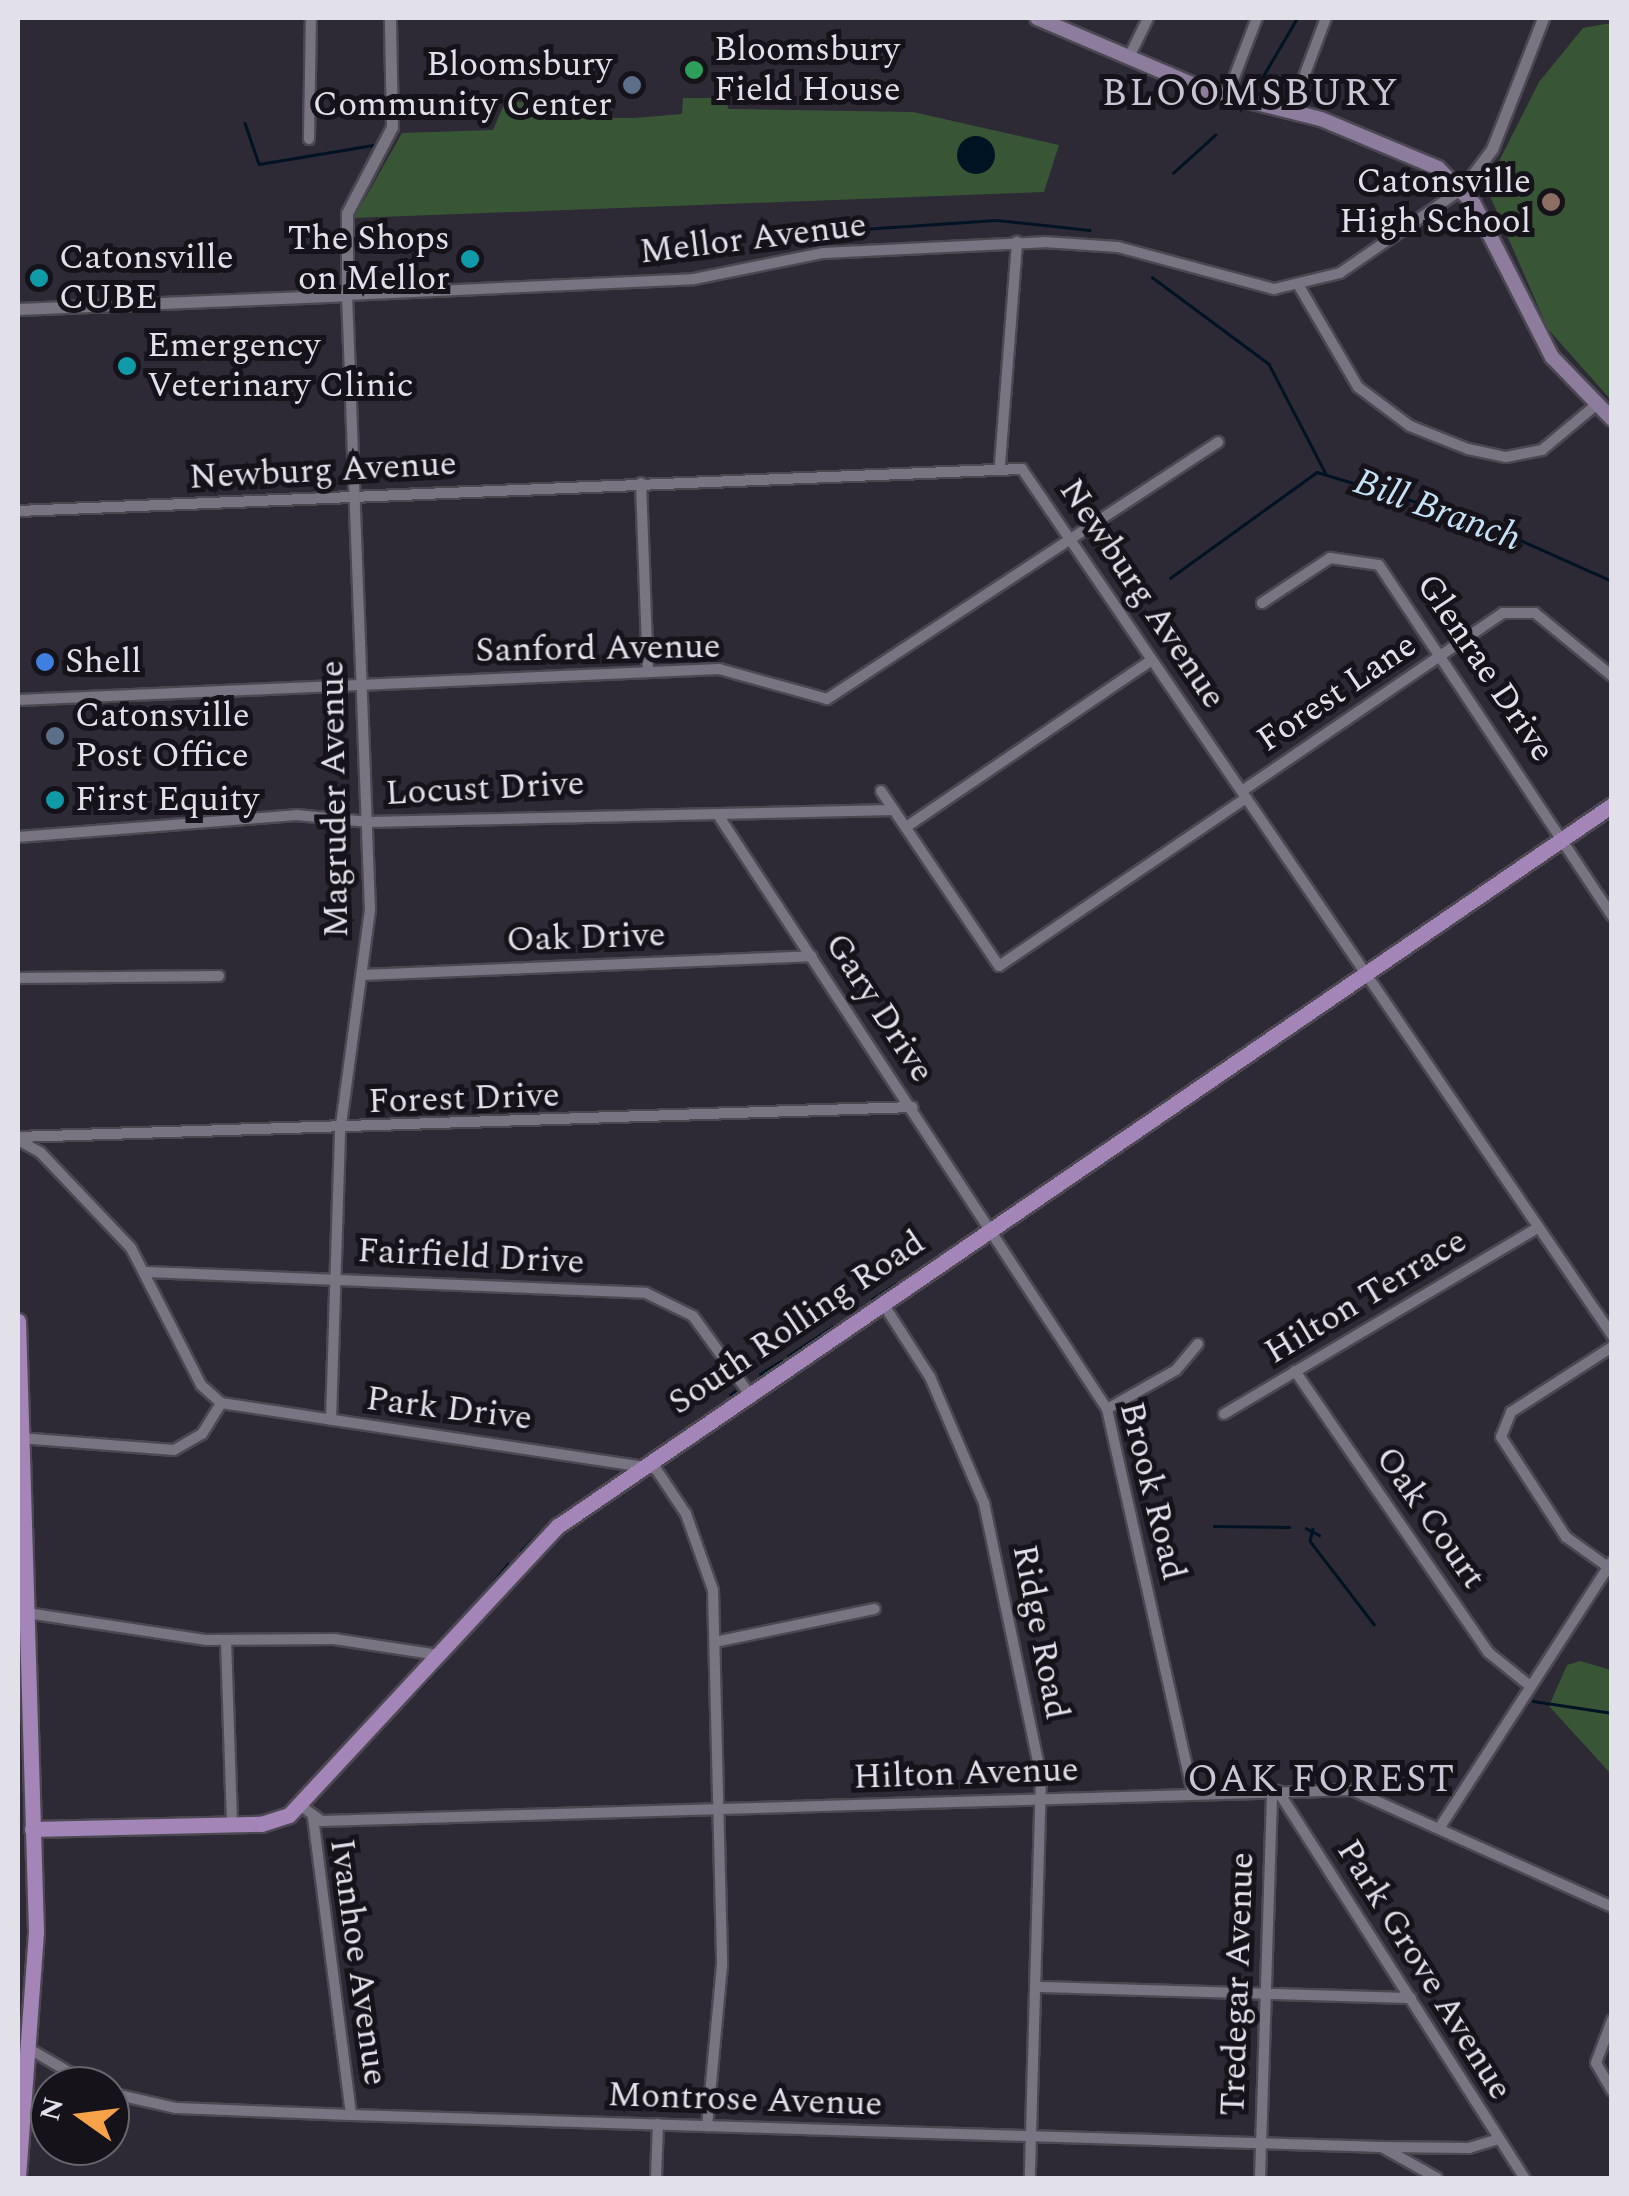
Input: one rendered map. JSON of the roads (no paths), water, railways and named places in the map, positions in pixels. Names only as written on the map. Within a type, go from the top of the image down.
[{"type":"main road","points":[[1037,18],[1131,53],[1228,96],[1291,111],[1424,160],[1462,189],[1534,331],[1612,419]]},
{"type":"main road","name":"South Rolling Road","points":[[32,1829],[232,1825],[276,1821],[307,1811],[439,1655],[558,1526],[881,1301],[1612,805]]},
{"type":"main road","points":[[18,1321],[32,1829],[33,2051],[18,2178]]},
{"type":"street","points":[[308,139],[310,18]]},
{"type":"street","points":[[347,296],[347,214],[392,127],[390,18]]},
{"type":"street","points":[[1131,53],[1148,18]]},
{"type":"street","points":[[1228,96],[1257,18]]},
{"type":"street","points":[[1291,111],[1326,18]]},
{"type":"street","points":[[1462,189],[1492,149],[1543,18]]},
{"type":"street","name":"Mellor Avenue","points":[[18,309],[694,279],[823,253],[1016,242],[1118,247],[1255,288],[1299,286],[1340,273],[1462,189]]},
{"type":"street","points":[[1000,464],[1016,242]]},
{"type":"street","points":[[1299,286],[1358,387],[1410,426],[1468,449],[1506,457],[1542,450],[1596,404]]},
{"type":"street","name":"Magruder Avenue","points":[[330,1420],[340,1132],[362,975],[369,822],[347,296]]},
{"type":"street","name":"Sanford Avenue","points":[[18,700],[719,669],[834,697],[1218,442]]},
{"type":"street","name":"Newburg Avenue","points":[[18,510],[1000,464],[1030,476],[1612,1335]]},
{"type":"street","points":[[641,483],[648,672]]},
{"type":"street","name":"Glenrae Drive","points":[[1262,602],[1330,558],[1368,560],[1390,575],[1565,836],[1612,916]]},
{"type":"street","name":"Forest Lane","points":[[906,827],[999,966],[1491,620],[1525,610],[1612,676]]},
{"type":"street","points":[[881,790],[906,827],[1152,660]]},
{"type":"street","name":"Locust Drive","points":[[18,837],[222,818],[369,822],[688,808],[720,818],[894,810]]},
{"type":"street","name":"Gary Drive","points":[[720,818],[992,1228]]},
{"type":"street","name":"Oak Drive","points":[[362,975],[812,956]]},
{"type":"street","points":[[18,978],[219,976]]},
{"type":"street","name":"Forest Drive","points":[[18,1138],[340,1132],[912,1108]]},
{"type":"street","points":[[18,1138],[90,1201],[147,1272],[193,1370],[220,1403],[202,1434],[174,1450],[20,1438]]},
{"type":"street","name":"Brook Road","points":[[992,1228],[1108,1410],[1193,1794]]},
{"type":"street","name":"Hilton Terrace","points":[[1224,1414],[1537,1228]]},
{"type":"street","name":"Fairfield Drive","points":[[147,1272],[336,1278],[662,1298],[693,1316],[748,1392]]},
{"type":"street","name":"Ridge Road","points":[[881,1301],[930,1378],[984,1503],[1044,1799],[1030,2178]]},
{"type":"street","points":[[1108,1410],[1176,1370],[1198,1344]]},
{"type":"street","points":[[1440,1827],[1610,1565],[1566,1536],[1501,1437],[1511,1412],[1612,1347]]},
{"type":"street","name":"Oak Court","points":[[1295,1371],[1488,1652],[1530,1686]]},
{"type":"street","name":"Park Drive","points":[[220,1403],[648,1462]]},
{"type":"street","points":[[648,1462],[686,1514],[709,1567],[716,1642],[722,1965],[707,2126]]},
{"type":"street","points":[[716,1642],[876,1609]]},
{"type":"street","points":[[26,1613],[226,1641],[334,1638],[439,1655]]},
{"type":"street","points":[[226,1641],[232,1825]]},
{"type":"street","name":"Hilton Avenue","points":[[307,1811],[720,1808],[1352,1790],[1612,1907]]},
{"type":"street","name":"Tredegar Avenue","points":[[1260,2178],[1275,1791]]},
{"type":"street","name":"Park Grove Avenue","points":[[1275,1791],[1525,2178]]},
{"type":"street","name":"Ivanhoe Avenue","points":[[307,1811],[351,2115]]},
{"type":"street","points":[[1039,1987],[1411,1998]]},
{"type":"street","points":[[1612,2020],[1596,2063],[1612,2091]]},
{"type":"street","points":[[33,2051],[59,2066]]},
{"type":"street","name":"Montrose Avenue","points":[[130,2098],[176,2108],[1260,2144],[1469,2148],[1499,2139]]},
{"type":"street","points":[[656,2178],[658,2124]]},
{"type":"street","name":"Montrose Avenue","points":[[1381,2147],[1437,2178]]},
{"type":"water","points":[[976,136],[989,142],[995,155],[989,168],[976,174],[963,168],[957,155],[963,142]]},
{"type":"waterway","points":[[1259,83],[1297,18]]},
{"type":"waterway","points":[[245,123],[259,164],[374,145]]},
{"type":"waterway","points":[[1173,173],[1215,135]]},
{"type":"waterway","points":[[848,230],[996,220],[1089,230]]},
{"type":"waterway","points":[[1152,277],[1269,364],[1325,472]]},
{"type":"waterway","name":"Bill Branch","points":[[1170,578],[1317,472],[1473,519],[1612,581]]},
{"type":"waterway","points":[[904,1279],[950,1248]]},
{"type":"waterway","points":[[872,1299],[896,1284]]},
{"type":"waterway","points":[[788,1356],[832,1327]]},
{"type":"waterway","points":[[760,1374],[781,1361]]},
{"type":"waterway","points":[[730,1395],[735,1391]]},
{"type":"waterway","points":[[1214,1526],[1289,1527]]},
{"type":"waterway","points":[[1306,1528],[1319,1535]]},
{"type":"waterway","points":[[1313,1529],[1310,1541],[1374,1624]]},
{"type":"waterway","points":[[521,1551],[541,1531]]},
{"type":"waterway","points":[[490,1586],[508,1564]]},
{"type":"waterway","points":[[460,1619],[483,1594]]},
{"type":"waterway","points":[[416,1692],[438,1668]]},
{"type":"waterway","points":[[1533,1701],[1612,1713]]},
{"type":"place","name":"Bloomsbury Field House","points":[[694,70]]},
{"type":"place","name":"Bloomsbury Community Center","points":[[632,85]]},
{"type":"place","name":"Catonsville High School","points":[[1551,202]]},
{"type":"place","name":"The Shops on Mellor","points":[[470,259]]},
{"type":"place","name":"Catonsville CUBE","points":[[39,278]]},
{"type":"place","name":"Emergency Veterinary Clinic","points":[[127,366]]},
{"type":"place","name":"Shell","points":[[45,662]]},
{"type":"place","name":"Catonsville Post Office","points":[[55,736]]},
{"type":"place","name":"First Equity","points":[[55,800]]},
{"type":"district","name":"BLOOMSBURY","points":[[1251,95]]},
{"type":"district","name":"OAK FOREST","points":[[1322,1781]]}]
